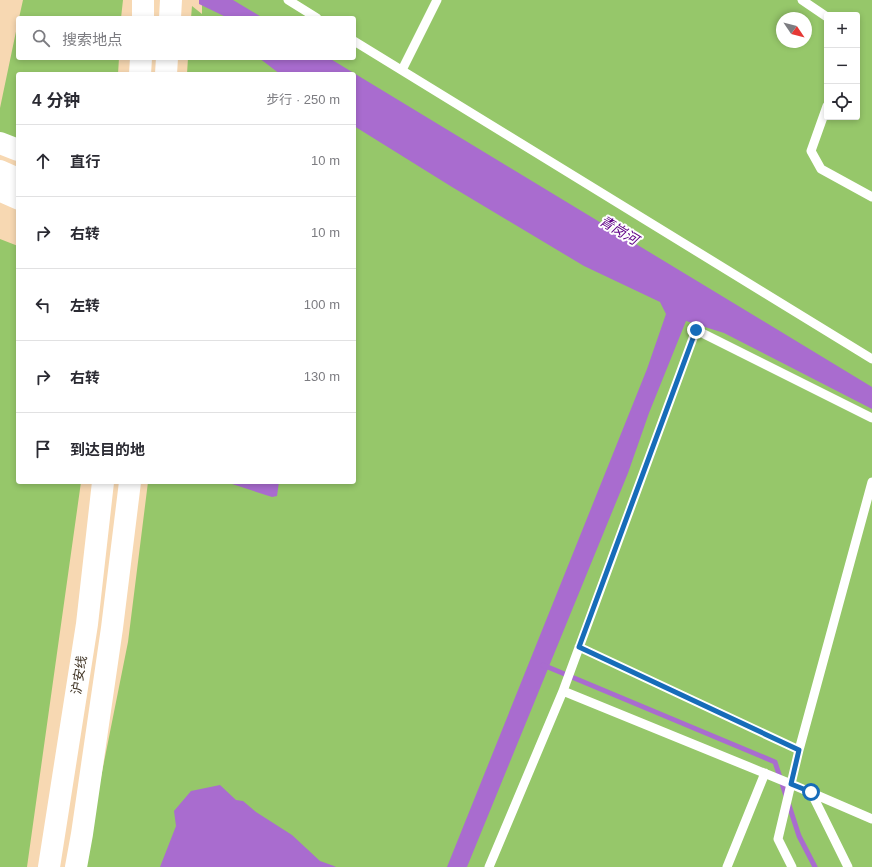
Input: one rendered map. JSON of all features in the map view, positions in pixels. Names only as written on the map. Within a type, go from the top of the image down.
[{"type":"main road","points":[[143,0],[143,16]]},
{"type":"main road","points":[[170,16],[171,0]]},
{"type":"main road","points":[[140,72],[141,60]]},
{"type":"main road","points":[[166,72],[167,60]]},
{"type":"main road","points":[[0,143],[16,149]]},
{"type":"main road","points":[[0,171],[16,178]]},
{"type":"main road","name":"沪安线","points":[[49,867],[87,624],[104,484]]},
{"type":"main road","name":"沪安线","points":[[76,867],[110,636],[130,484]]},
{"type":"street","points":[[0,192],[16,199]]},
{"type":"lane","points":[[288,0],[314,16]]},
{"type":"lane","points":[[402,70],[437,0]]},
{"type":"lane","points":[[802,0],[824,15]]},
{"type":"lane","points":[[356,42],[872,359]]},
{"type":"lane","points":[[824,115],[812,151],[821,169],[872,198]]},
{"type":"lane","points":[[488,867],[563,691],[696,330],[872,418]]},
{"type":"lane","points":[[792,867],[778,840],[799,750],[872,482]]},
{"type":"lane","points":[[579,647],[799,750]]},
{"type":"lane","points":[[563,691],[811,792],[872,819]]},
{"type":"lane","points":[[727,867],[765,773]]},
{"type":"lane","points":[[811,792],[848,867]]},
{"type":"green space","points":[[23,0],[123,0],[121,16],[19,16]]},
{"type":"green space","points":[[202,0],[872,0],[872,867],[83,867],[128,642],[148,484],[356,484],[356,72],[187,72],[188,60],[356,60],[356,16],[191,16],[192,6],[202,14]]},
{"type":"green space","points":[[16,32],[16,60],[119,60],[118,72],[16,72],[16,143],[0,137],[0,108]]},
{"type":"green space","points":[[0,239],[16,245],[16,484],[81,484],[27,867],[0,867]]},
{"type":"shaded area","points":[[199,0],[233,0],[260,16],[224,16],[199,4]]},
{"type":"shaded area","points":[[262,60],[332,60],[352,72],[277,72]]},
{"type":"shaded area","points":[[356,74],[872,387],[872,409],[724,333],[686,321],[649,413],[628,473],[467,867],[447,867],[647,369],[666,314],[660,302],[584,266],[356,127]]},
{"type":"shaded area","points":[[232,484],[279,484],[277,496],[272,497]]},
{"type":"shaded area","points":[[220,785],[236,800],[243,801],[256,812],[292,835],[320,861],[336,867],[160,867],[176,826],[174,811],[191,791]]},
{"type":"waterway","points":[[543,665],[775,762],[799,836],[815,867]]},
{"type":"route","points":[[696,330],[579,647],[799,750],[791,784],[811,792]]},
{"type":"water label","name":"青岗河","points":[[619,230]]}]
